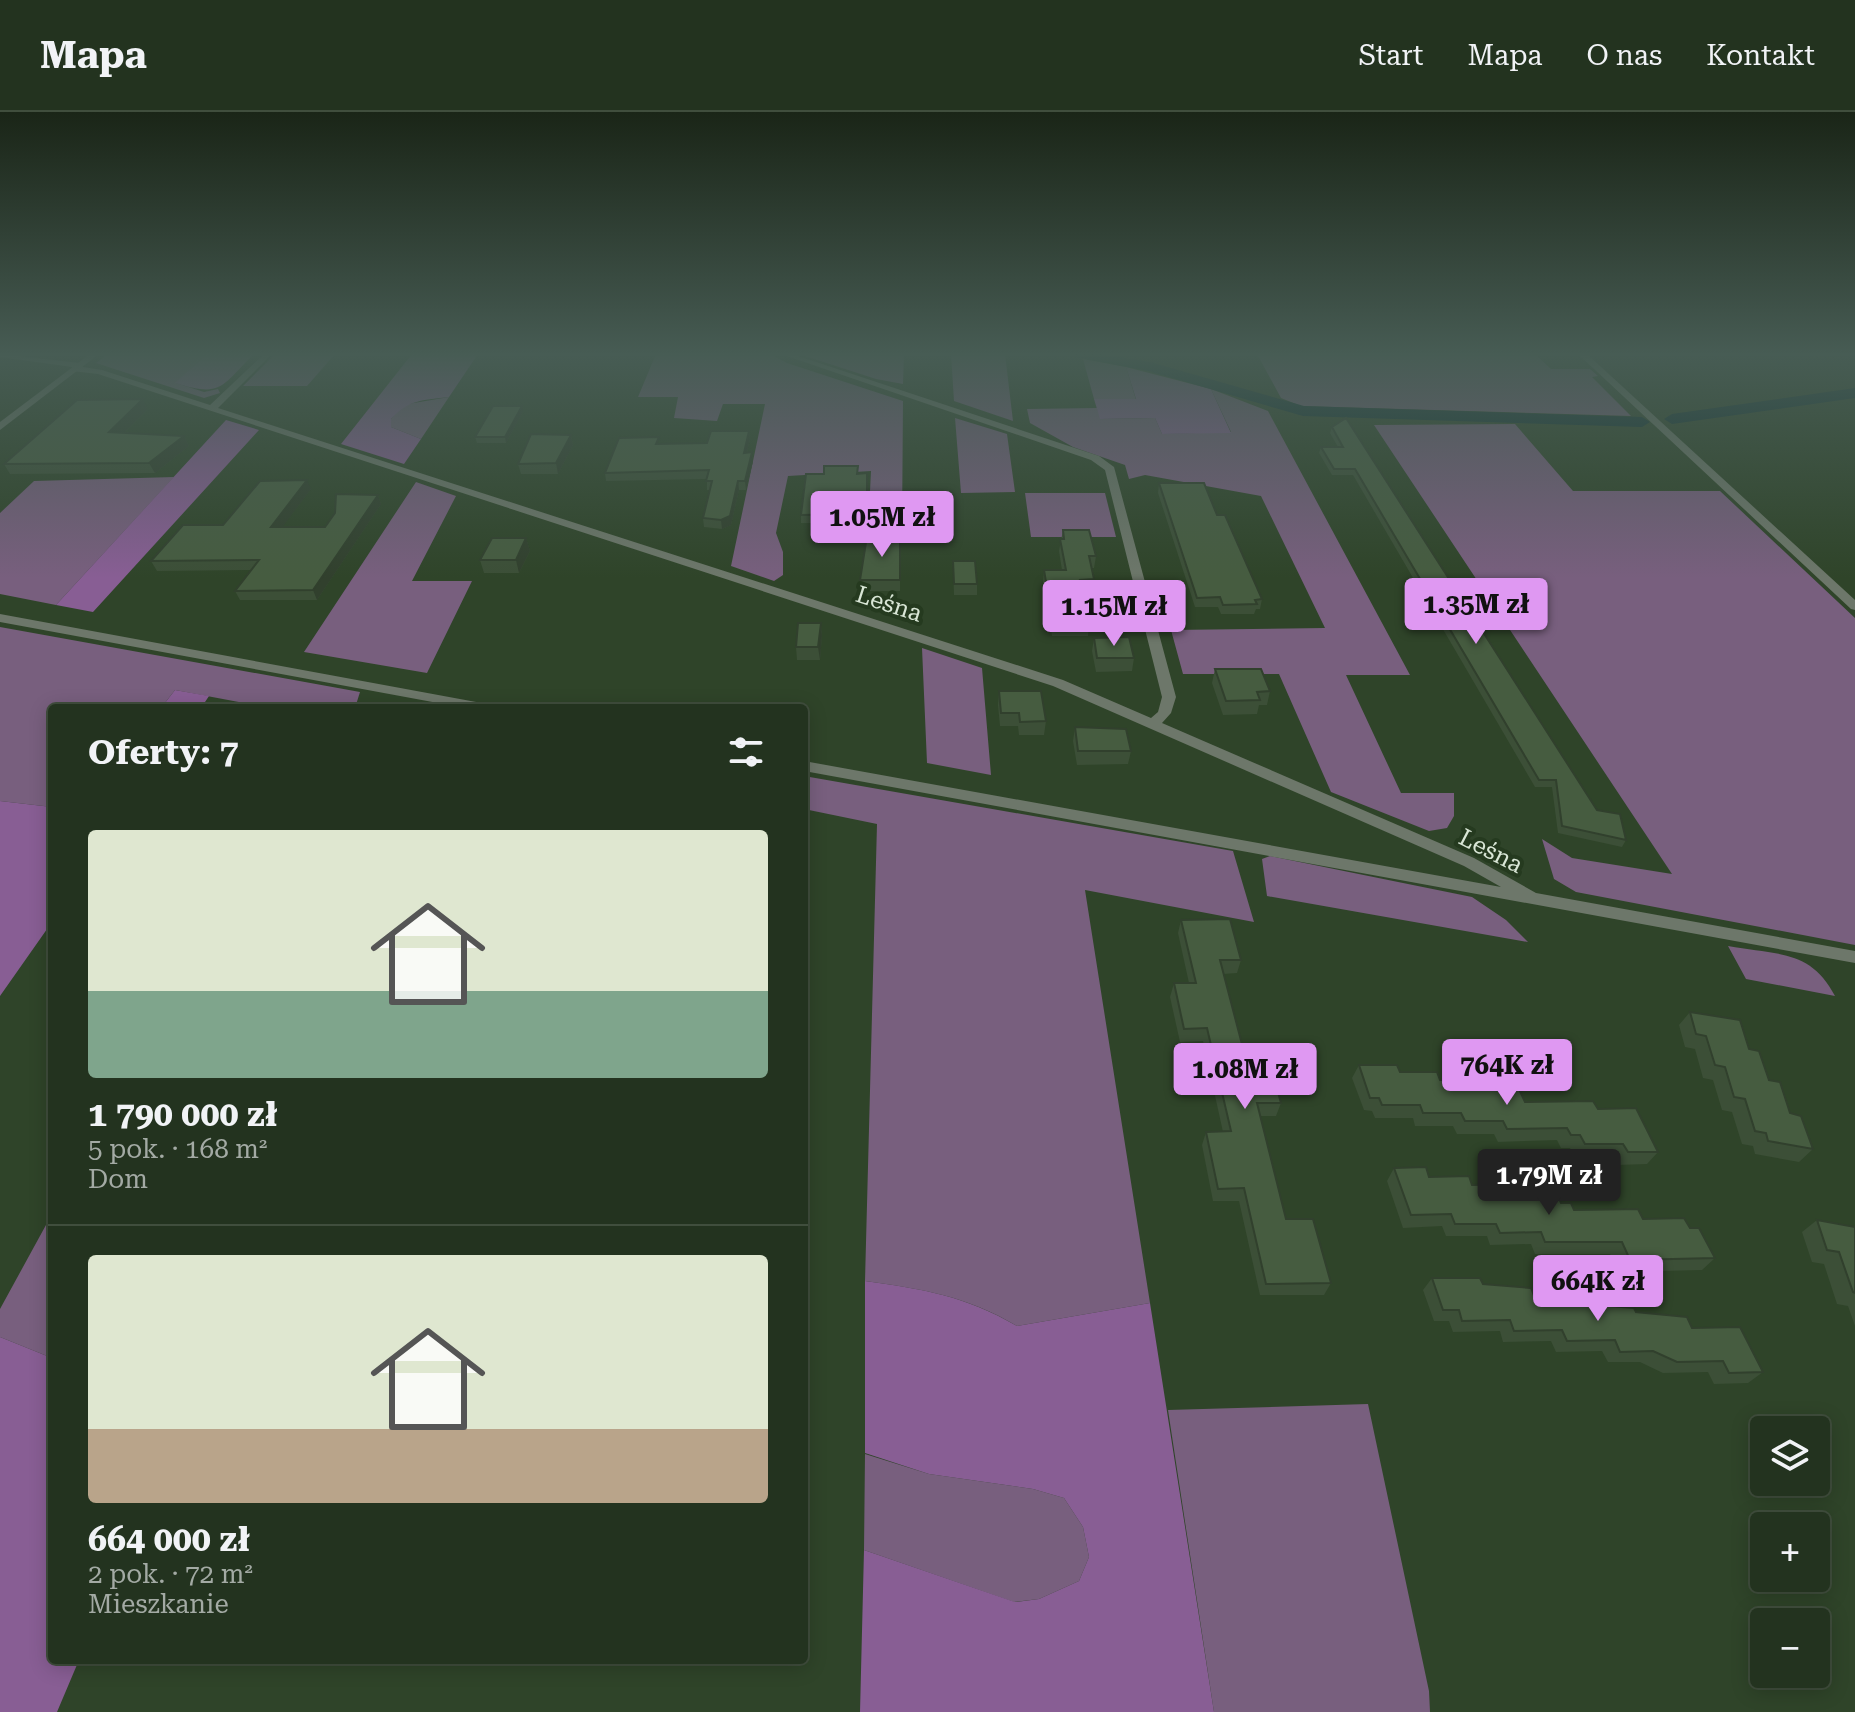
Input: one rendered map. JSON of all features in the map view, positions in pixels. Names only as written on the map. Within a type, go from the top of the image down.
[{"type":"street","name":"Leśna","points":[[276,429],[1030,673],[1154,723],[1469,862],[1530,896]]},
{"type":"street","points":[[1007,429],[1080,453],[1110,469],[1169,697],[1164,713],[1154,723]]},
{"type":"street","points":[[1663,429],[1855,606]]},
{"type":"street","points":[[0,618],[465,704]]},
{"type":"street","points":[[808,767],[1855,957]]},
{"type":"shaded area","points":[[218,429],[259,430],[93,612],[56,605]]},
{"type":"shaded area","points":[[353,429],[395,429],[421,439],[404,464],[341,444]]},
{"type":"shaded area","points":[[395,429],[428,429],[421,439]]},
{"type":"shaded area","points":[[760,429],[903,429],[902,532],[868,532],[871,471],[788,476],[776,533],[783,552],[783,575],[774,581],[731,566]]},
{"type":"shaded area","points":[[956,429],[990,429],[1007,434],[1015,492],[961,493]]},
{"type":"shaded area","points":[[1040,429],[1160,429],[1162,434],[1231,432],[1229,429],[1278,429],[1410,675],[1346,675],[1401,793],[1454,793],[1454,816],[1447,828],[1429,831],[1331,792],[1279,674],[1183,674],[1171,630],[1325,628],[1261,496],[1145,475],[1129,479],[1125,465],[1073,447]]},
{"type":"shaded area","points":[[1160,429],[1229,429],[1231,433],[1162,434]]},
{"type":"shaded area","points":[[1376,429],[1519,429],[1573,491],[1720,491],[1855,618],[1855,945],[1576,892],[1554,879],[1542,839],[1572,858],[1672,874]]},
{"type":"shaded area","points":[[174,477],[56,605],[0,594],[0,513],[34,481]]},
{"type":"shaded area","points":[[416,482],[456,496],[412,581],[472,581],[427,673],[304,652]]},
{"type":"shaded area","points":[[1025,493],[1105,493],[1116,537],[1031,537]]},
{"type":"shaded area","points":[[0,627],[360,692],[356,704],[249,704],[175,690],[164,704],[48,704],[48,807],[0,801]]},
{"type":"shaded area","points":[[922,648],[982,668],[991,775],[927,763]]},
{"type":"shaded area","points":[[175,690],[209,696],[204,704],[164,704]]},
{"type":"shaded area","points":[[808,777],[1233,851],[1254,922],[1085,890],[1150,1303],[1017,1326],[980,1307],[944,1295],[865,1281],[877,824],[808,810]]},
{"type":"shaded area","points":[[0,801],[48,807],[48,928],[0,996]]},
{"type":"shaded area","points":[[1270,856],[1472,897],[1506,920],[1528,942],[1267,896],[1262,859]]},
{"type":"shaded area","points":[[1728,946],[1777,953],[1803,962],[1815,970],[1835,996],[1746,979]]},
{"type":"shaded area","points":[[48,1221],[48,1356],[0,1337],[0,1309]]},
{"type":"shaded area","points":[[865,1281],[944,1295],[980,1307],[1017,1326],[1150,1303],[1214,1712],[860,1712],[864,1550],[1015,1602],[1039,1599],[1079,1581],[1089,1557],[1083,1527],[1064,1498],[1033,1489],[929,1474],[865,1453]]},
{"type":"shaded area","points":[[0,1337],[48,1356],[48,1664],[77,1664],[57,1712],[0,1712]]},
{"type":"shaded area","points":[[1368,1404],[1429,1691],[1430,1712],[1214,1712],[1168,1410]]},
{"type":"shaded area","points":[[865,1454],[929,1474],[1033,1489],[1064,1498],[1083,1527],[1089,1557],[1079,1581],[1039,1599],[1014,1602],[864,1550]]},
{"type":"building","points":[[44,429],[112,429],[109,432],[184,436],[149,463],[4,464]]},
{"type":"building","points":[[480,429],[510,429],[505,437],[475,437]]},
{"type":"building","points":[[1333,429],[1353,429],[1597,810],[1620,814],[1626,840],[1562,826],[1556,780],[1539,780],[1355,469],[1334,469],[1321,447],[1343,447]]},
{"type":"building","points":[[711,431],[749,431],[744,453],[752,452],[745,481],[738,481],[730,516],[721,520],[703,518],[712,481],[706,481],[709,470],[605,473],[619,438],[659,437],[656,444],[707,443]]},
{"type":"building","points":[[531,434],[571,435],[556,463],[518,464]]},
{"type":"building","points":[[824,466],[858,466],[857,474],[867,473],[867,514],[801,515],[806,474],[824,474]]},
{"type":"building","points":[[307,480],[271,527],[325,527],[335,513],[336,494],[378,495],[313,590],[235,591],[259,560],[151,561],[183,525],[223,525],[260,481]]},
{"type":"building","points":[[1159,483],[1204,483],[1217,515],[1225,515],[1262,599],[1255,600],[1257,604],[1223,605],[1220,597],[1197,598]]},
{"type":"building","points":[[1063,530],[1089,530],[1096,556],[1089,556],[1094,579],[1080,580],[1089,624],[1053,624],[1044,570],[1066,570],[1060,539],[1064,539]]},
{"type":"building","points":[[867,536],[900,536],[900,580],[860,580]]},
{"type":"building","points":[[492,538],[526,538],[516,560],[480,560]]},
{"type":"building","points":[[953,561],[975,561],[977,584],[954,584]]},
{"type":"building","points":[[798,623],[821,623],[818,647],[796,647]]},
{"type":"building","points":[[1129,637],[1134,658],[1097,658],[1094,638]]},
{"type":"building","points":[[1215,669],[1261,669],[1270,691],[1257,692],[1260,700],[1226,701]]},
{"type":"building","points":[[999,691],[1041,691],[1046,721],[1020,722],[1019,713],[1001,713]]},
{"type":"building","points":[[1075,727],[1126,729],[1131,751],[1078,751]]},
{"type":"building","points":[[1230,919],[1241,960],[1220,960],[1244,1052],[1267,1052],[1281,1103],[1257,1103],[1286,1219],[1313,1219],[1331,1283],[1266,1284],[1244,1188],[1218,1189],[1206,1132],[1231,1131],[1207,1028],[1184,1029],[1174,983],[1196,983],[1181,920]]},
{"type":"building","points":[[1690,1012],[1740,1020],[1749,1049],[1759,1051],[1769,1080],[1780,1082],[1790,1113],[1801,1116],[1813,1149],[1768,1141],[1766,1133],[1755,1131],[1745,1099],[1734,1097],[1725,1067],[1715,1065],[1706,1036],[1696,1034]]},
{"type":"building","points":[[1359,1065],[1397,1065],[1400,1072],[1437,1072],[1440,1080],[1477,1079],[1481,1087],[1518,1087],[1525,1102],[1593,1101],[1598,1109],[1636,1108],[1658,1152],[1628,1152],[1623,1144],[1585,1144],[1580,1135],[1571,1135],[1567,1128],[1507,1129],[1503,1121],[1465,1121],[1461,1113],[1423,1113],[1420,1105],[1382,1105],[1379,1098],[1370,1098]]},
{"type":"building","points":[[1426,1167],[1429,1177],[1469,1176],[1472,1185],[1513,1184],[1517,1194],[1557,1193],[1561,1203],[1571,1203],[1574,1210],[1638,1209],[1643,1219],[1684,1218],[1690,1228],[1699,1228],[1715,1258],[1630,1260],[1622,1242],[1545,1242],[1541,1232],[1500,1233],[1496,1224],[1455,1224],[1451,1214],[1411,1215],[1394,1168]]},
{"type":"building","points":[[1817,1220],[1855,1227],[1855,1293],[1839,1252],[1827,1250]]},
{"type":"building","points":[[1432,1278],[1480,1278],[1483,1284],[1531,1288],[1535,1298],[1582,1297],[1585,1304],[1687,1317],[1692,1328],[1740,1327],[1763,1372],[1729,1373],[1723,1361],[1677,1362],[1653,1351],[1620,1352],[1615,1340],[1567,1341],[1562,1330],[1514,1331],[1510,1320],[1462,1321],[1459,1310],[1443,1310]]}]
